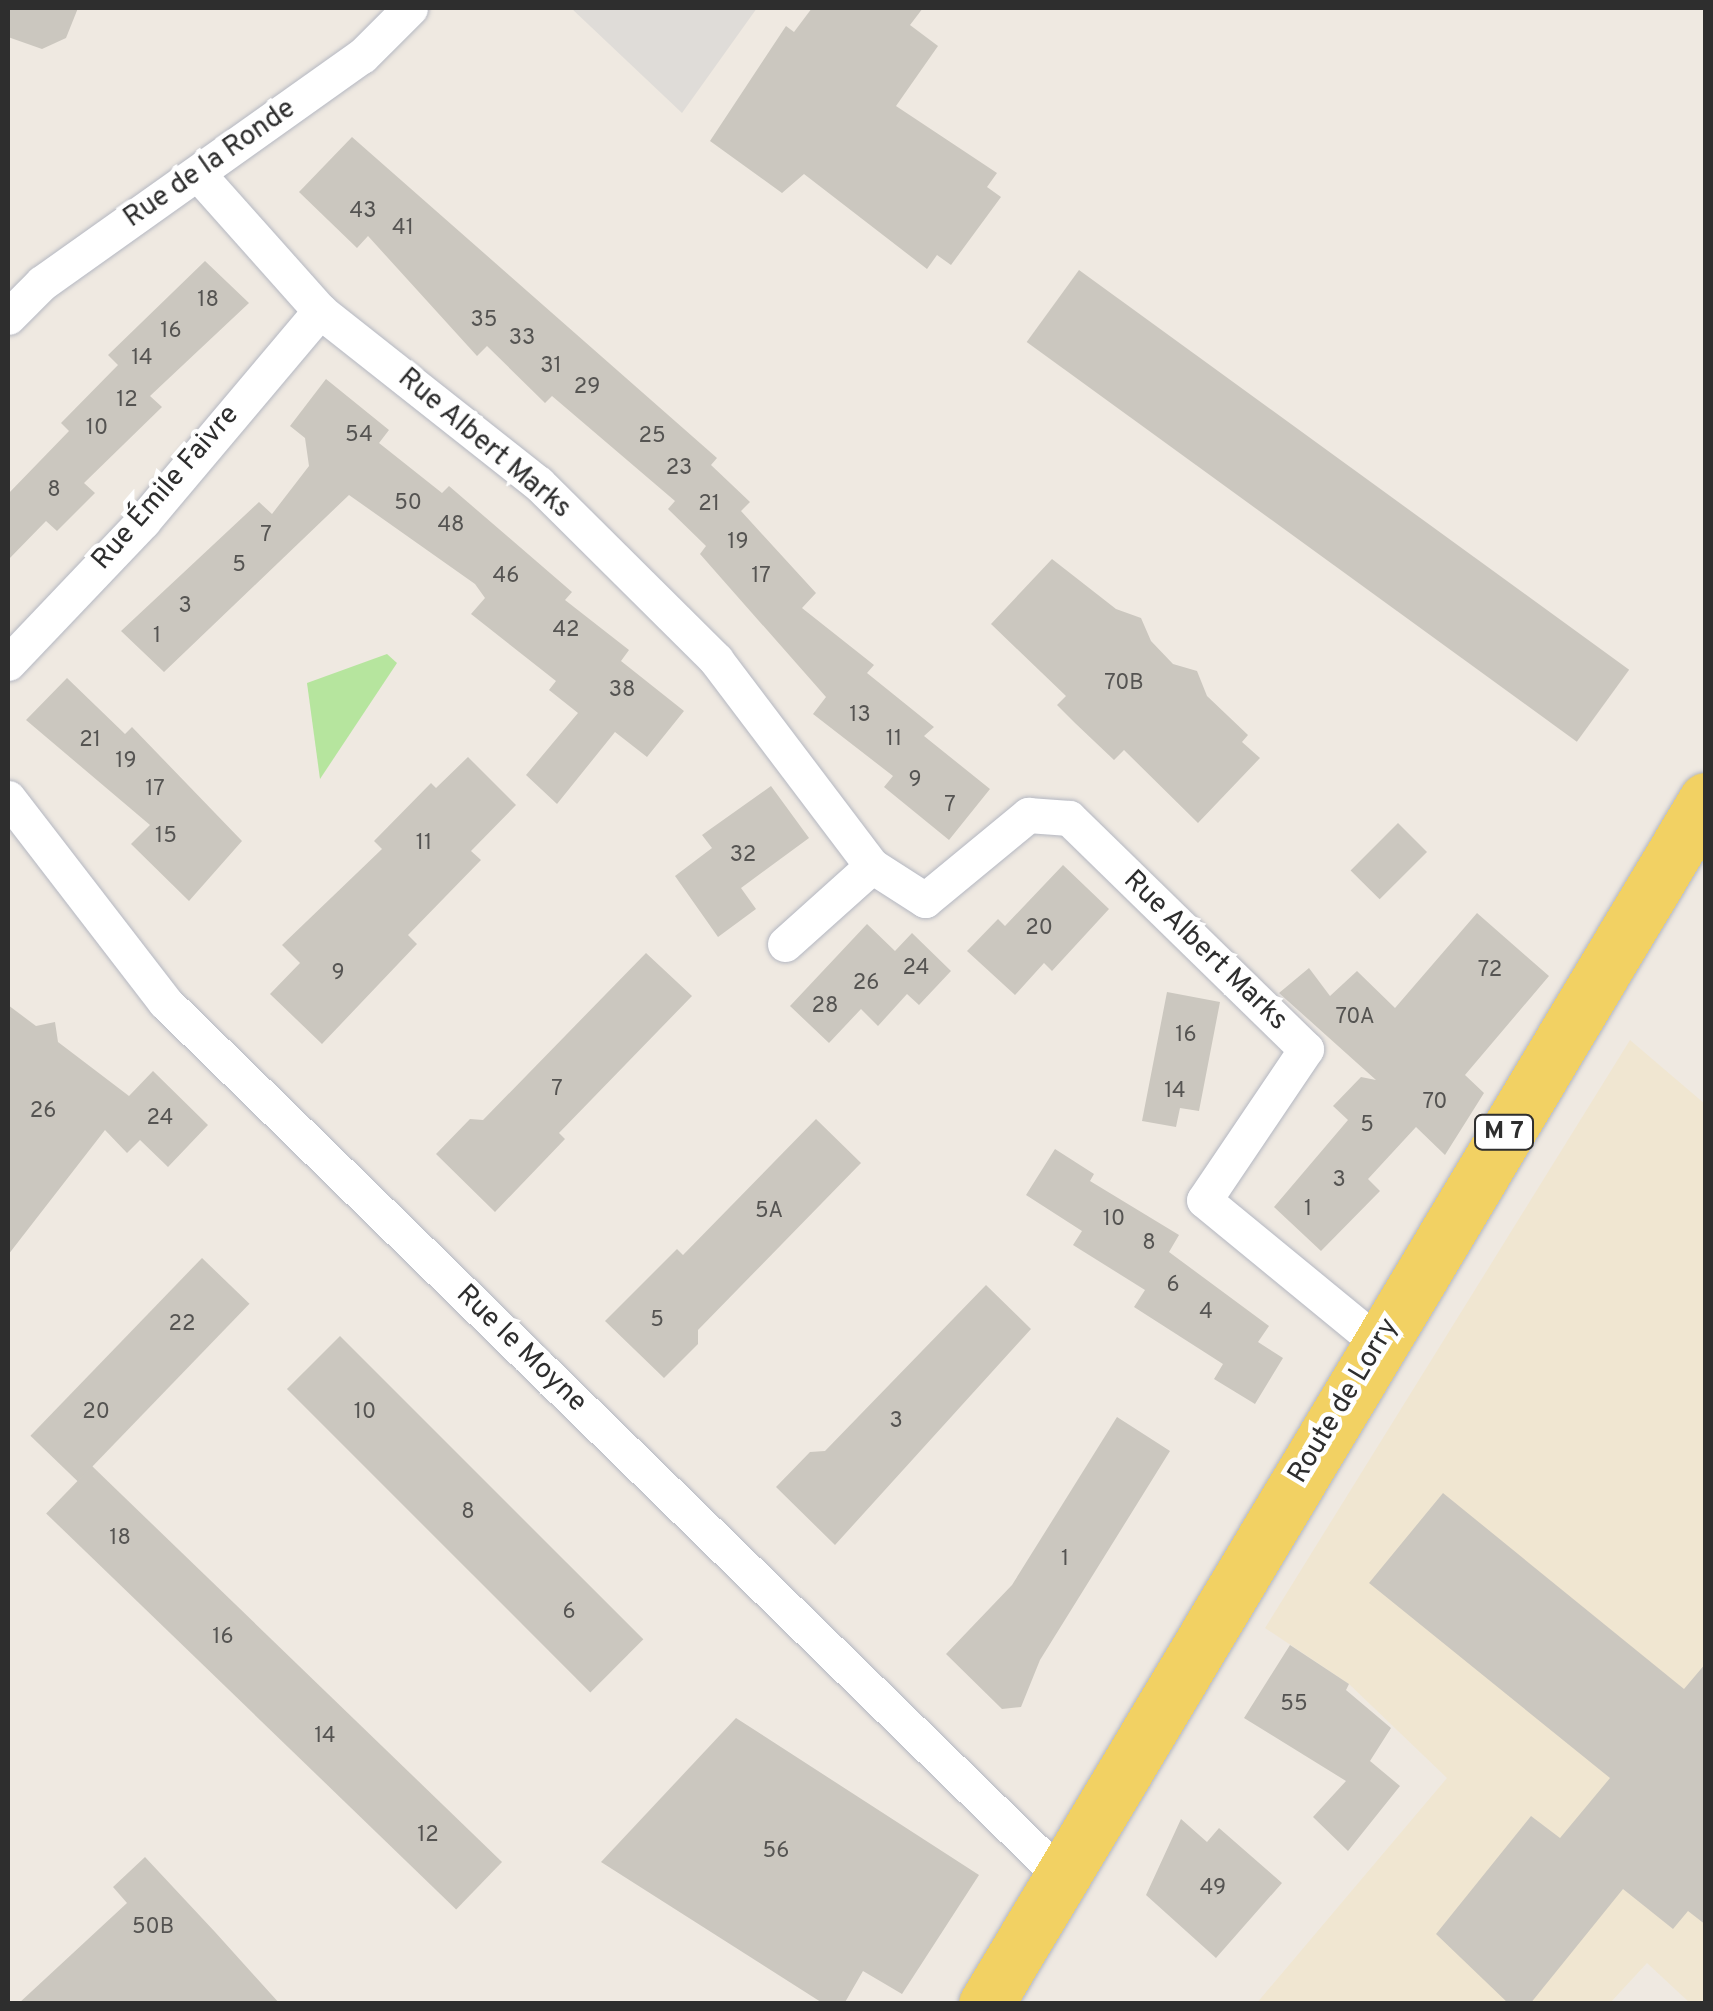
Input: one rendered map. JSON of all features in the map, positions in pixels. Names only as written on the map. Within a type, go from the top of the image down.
[{"type":"main road","name":"Route de Lorry","points":[[986,2004],[1706,800]]},
{"type":"street","name":"Rue de la Ronde","points":[[8,317],[42,283],[362,56],[410,8]]},
{"type":"street","name":"Rue Albert Marks","points":[[198,174],[320,311],[538,482],[716,660],[872,866],[925,900],[1028,816],[1069,818],[1306,1050],[1204,1200],[1378,1344]]},
{"type":"street","name":"Rue Émile Faivre","points":[[8,663],[143,521],[320,311]]},
{"type":"street","name":"Rue le Moyne","points":[[8,798],[165,1002],[1061,1876]]},
{"type":"street","points":[[785,944],[872,866]]},
{"type":"shaded area","points":[[571,8],[757,8],[682,113]]},
{"type":"shaded area","points":[[1630,1040],[1705,1104],[1705,2003],[1690,2003],[1647,1963],[1610,2003],[1256,2004],[1447,1778],[1349,1684],[1265,1628]]},
{"type":"green space","points":[[387,654],[397,663],[320,779],[307,683]]},
{"type":"building","points":[[8,8],[78,8],[66,38],[42,49],[8,37]]},
{"type":"building","points":[[812,8],[923,8],[910,25],[938,46],[896,106],[997,173],[987,187],[1001,197],[951,265],[937,255],[927,269],[804,174],[782,193],[710,141],[786,26],[794,32]]},
{"type":"building","points":[[352,137],[717,458],[711,465],[750,502],[741,511],[816,593],[802,608],[874,665],[867,673],[934,727],[924,736],[990,789],[949,840],[884,787],[893,776],[813,714],[826,697],[700,554],[706,546],[668,509],[675,501],[552,396],[545,403],[487,346],[477,356],[368,236],[357,248],[299,192]]},
{"type":"building","points":[[205,261],[249,303],[150,396],[162,407],[84,483],[95,493],[57,531],[46,521],[8,560],[8,494],[69,431],[61,423],[118,365],[108,355]]},
{"type":"building","points":[[1079,270],[1629,670],[1577,742],[1027,342]]},
{"type":"building","points":[[326,379],[389,430],[379,443],[442,493],[449,486],[572,592],[565,600],[629,650],[621,661],[684,711],[647,757],[615,732],[557,804],[526,775],[578,713],[549,690],[556,681],[471,614],[485,598],[475,584],[349,495],[164,672],[121,631],[259,502],[272,514],[309,466],[305,438],[290,426]]},
{"type":"building","points":[[1052,559],[1116,609],[1141,618],[1151,641],[1173,664],[1197,671],[1207,696],[1248,735],[1242,742],[1260,758],[1198,823],[1124,750],[1114,760],[1075,723],[1057,705],[1066,696],[991,624]]},
{"type":"building","points":[[67,678],[125,734],[132,727],[242,841],[189,901],[131,844],[150,825],[26,720]]},
{"type":"building","points":[[468,757],[516,805],[471,851],[481,860],[408,935],[417,944],[322,1044],[270,994],[300,963],[282,945],[382,849],[374,841],[431,783],[436,788]]},
{"type":"building","points":[[771,786],[809,838],[741,888],[756,909],[718,937],[675,876],[712,848],[702,835]]},
{"type":"building","points":[[1398,823],[1427,852],[1380,899],[1351,870]]},
{"type":"building","points":[[1063,865],[1109,909],[1052,971],[1044,963],[1015,995],[967,951],[998,919],[1005,926]]},
{"type":"building","points":[[1477,913],[1549,976],[1465,1075],[1484,1093],[1445,1155],[1416,1127],[1368,1179],[1380,1191],[1321,1251],[1274,1207],[1348,1120],[1333,1106],[1361,1077],[1376,1080],[1279,993],[1309,968],[1330,996],[1357,971],[1395,1008]]},
{"type":"building","points":[[867,924],[895,951],[912,933],[951,971],[919,1005],[907,994],[878,1026],[861,1009],[829,1043],[790,1006]]},
{"type":"building","points":[[646,953],[692,996],[559,1133],[565,1139],[495,1212],[436,1154],[470,1119],[483,1120]]},
{"type":"building","points":[[1167,992],[1220,1002],[1199,1111],[1180,1108],[1176,1127],[1142,1121]]},
{"type":"building","points":[[8,1005],[36,1026],[55,1022],[58,1042],[129,1096],[153,1071],[208,1125],[168,1167],[140,1140],[127,1153],[105,1130],[8,1255]]},
{"type":"building","points":[[816,1119],[861,1163],[698,1330],[698,1344],[664,1378],[605,1321],[677,1249],[683,1255]]},
{"type":"building","points":[[1055,1149],[1094,1174],[1090,1181],[1179,1235],[1169,1252],[1269,1326],[1258,1342],[1283,1358],[1255,1404],[1214,1379],[1223,1364],[1134,1307],[1145,1290],[1073,1245],[1082,1231],[1026,1195]]},
{"type":"building","points":[[202,1258],[249,1304],[78,1482],[30,1436]]},
{"type":"building","points":[[986,1285],[1031,1329],[835,1545],[776,1487],[810,1452],[825,1451]]},
{"type":"building","points":[[340,1336],[643,1639],[590,1692],[287,1389]]},
{"type":"building","points":[[1117,1417],[1170,1451],[1040,1660],[1021,1707],[1002,1709],[946,1654],[1012,1585]]},
{"type":"building","points":[[92,1466],[502,1862],[456,1909],[46,1513]]},
{"type":"building","points":[[1443,1493],[1684,1689],[1706,1663],[1706,1925],[1688,1911],[1673,1929],[1623,1889],[1530,2004],[1509,2004],[1436,1934],[1531,1816],[1560,1838],[1610,1778],[1369,1583]]},
{"type":"building","points":[[1290,1645],[1349,1684],[1346,1690],[1391,1728],[1370,1761],[1400,1786],[1348,1851],[1313,1817],[1346,1781],[1244,1718]]},
{"type":"building","points":[[736,1718],[979,1875],[902,1994],[863,1971],[844,2004],[824,2004],[601,1862]]},
{"type":"building","points":[[1181,1819],[1207,1842],[1219,1828],[1282,1883],[1216,1958],[1146,1895]]},
{"type":"building","points":[[145,1857],[280,2004],[18,2004],[127,1903],[113,1887]]}]
